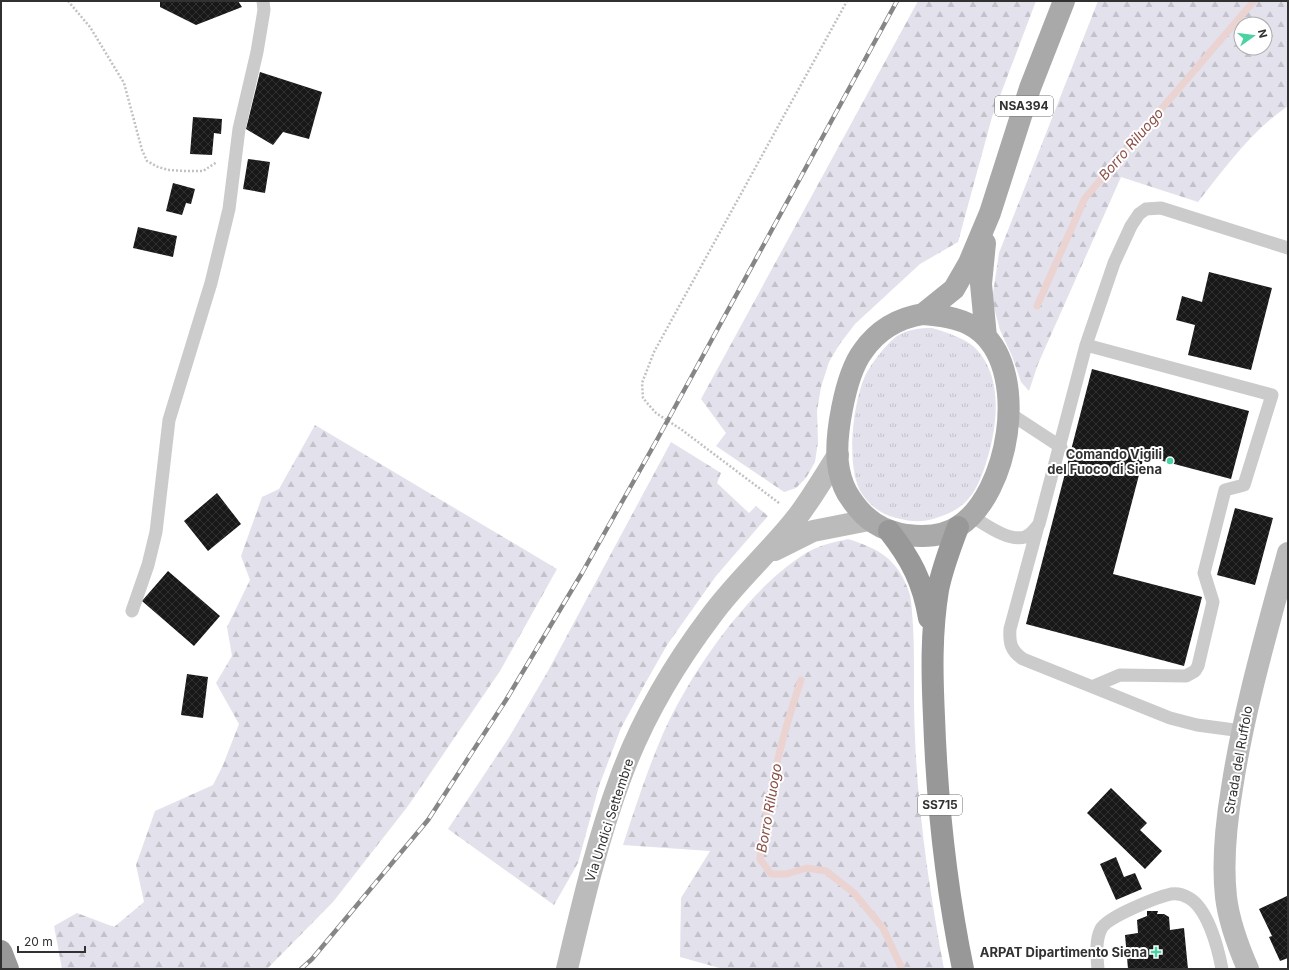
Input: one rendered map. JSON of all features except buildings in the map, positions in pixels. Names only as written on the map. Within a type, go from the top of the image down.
[{"type":"highway","name":"SS715","points":[[932,639],[941,577],[965,522]]},
{"type":"highway","name":"SS715","points":[[889,531],[909,558],[918,574],[924,592],[932,639],[934,734],[939,797],[953,916],[963,969]]},
{"type":"highway","points":[[1,951],[8,969]]},
{"type":"main road","name":"NSA394","points":[[923,314],[954,289],[962,279],[990,214],[1030,88],[1064,1]]},
{"type":"main road","name":"NSA394","points":[[986,337],[981,284],[990,214]]},
{"type":"main road","points":[[923,314],[948,317],[966,323],[986,337],[1002,366],[1008,398],[1009,413],[1005,445],[998,468],[982,502],[965,522],[939,534],[900,534],[889,531],[868,520],[857,508],[845,489],[839,469],[838,455],[842,409],[848,385],[858,359],[870,343],[888,327],[903,319],[923,314]]},
{"type":"main road","name":"Via Undici Settembre","points":[[567,969],[603,831],[629,756],[651,711],[687,650],[711,616],[797,516],[815,492],[838,455]]},
{"type":"main road","name":"Via Undici Settembre","points":[[756,563],[790,541],[813,531],[868,520]]},
{"type":"main road","name":"Strada del Ruffolo","points":[[1248,969],[1229,914],[1224,874],[1229,808],[1242,731],[1288,553]]},
{"type":"lane","points":[[132,611],[148,565],[156,532],[169,420],[211,283],[229,209],[239,129],[257,52],[264,10],[263,1]]},
{"type":"lane","points":[[1242,731],[1197,725],[1170,718],[1094,686],[1023,659],[1016,654],[1010,644],[1010,629],[1061,447],[1086,345],[1117,257],[1131,226],[1139,214],[1146,209],[1156,208],[1183,214],[1288,248]]},
{"type":"lane","points":[[1086,345],[1272,394],[1244,485],[1225,490],[1204,573],[1213,602],[1198,666],[1195,671],[1186,676],[1120,675],[1094,686]]},
{"type":"lane","points":[[1009,413],[1061,447]]},
{"type":"lane","points":[[965,522],[988,526],[1014,537],[1024,537],[1032,533],[1039,524]]},
{"type":"lane","points":[[1098,969],[1097,941],[1100,930],[1106,922],[1126,911],[1171,894],[1181,894],[1196,903],[1211,931],[1222,969]]},
{"type":"path","points":[[68,1],[90,27],[121,78],[132,109],[142,150],[147,161],[169,170],[203,171],[221,159]]},
{"type":"path","points":[[797,516],[682,430],[656,413],[644,398],[642,383],[654,352],[847,1]]},
{"type":"green space","points":[[918,1],[1036,1],[992,117],[958,242],[920,264],[855,324],[839,345],[829,362],[821,387],[817,411],[818,442],[815,462],[806,478],[796,488],[784,492],[716,446],[726,433],[701,399]]},
{"type":"green space","points":[[1098,1],[1288,1],[1288,106],[1250,138],[1198,202],[1121,177],[1038,364],[1029,391],[1021,382],[1012,356],[1000,330],[992,300],[999,253]]},
{"type":"green space","points":[[932,328],[964,340],[973,346],[983,358],[990,373],[994,388],[996,405],[995,422],[989,454],[984,469],[976,488],[966,502],[960,507],[933,519],[909,521],[889,516],[879,511],[862,494],[857,483],[852,452],[854,418],[865,376],[884,349],[901,334],[914,329]]},
{"type":"green space","points":[[315,425],[557,569],[500,671],[408,806],[333,902],[267,969],[62,969],[54,926],[77,913],[114,927],[144,902],[136,865],[155,811],[213,785],[223,765],[239,724],[216,683],[232,656],[227,627],[250,580],[241,556],[262,497],[279,489]]},
{"type":"green space","points":[[671,442],[721,473],[717,483],[749,513],[756,506],[768,516],[716,576],[667,645],[646,682],[621,728],[599,786],[578,863],[554,905],[448,829],[508,739],[548,671]]},
{"type":"green space","points":[[848,539],[877,551],[892,562],[903,578],[910,597],[912,607],[914,653],[914,723],[919,795],[929,883],[944,969],[723,969],[680,957],[681,898],[710,851],[623,845],[641,790],[662,736],[688,686],[723,634],[743,609],[786,567],[808,552]]},
{"type":"waterway","name":"Borro Riluogo","points":[[1037,306],[1085,198],[1254,1]]},
{"type":"waterway","name":"Borro Riluogo","points":[[801,680],[781,746],[771,791],[760,859],[771,874],[786,874],[807,868],[826,871],[854,893],[883,928],[902,969]]},
{"type":"railway","points":[[301,969],[312,959],[428,820],[506,700],[582,573],[658,438],[897,1]]},
{"type":"place","name":"Comando Vigili del Fuoco di Siena","points":[[1170,461]]},
{"type":"place","name":"ARPAT Dipartimento Siena","points":[[1156,952]]}]
